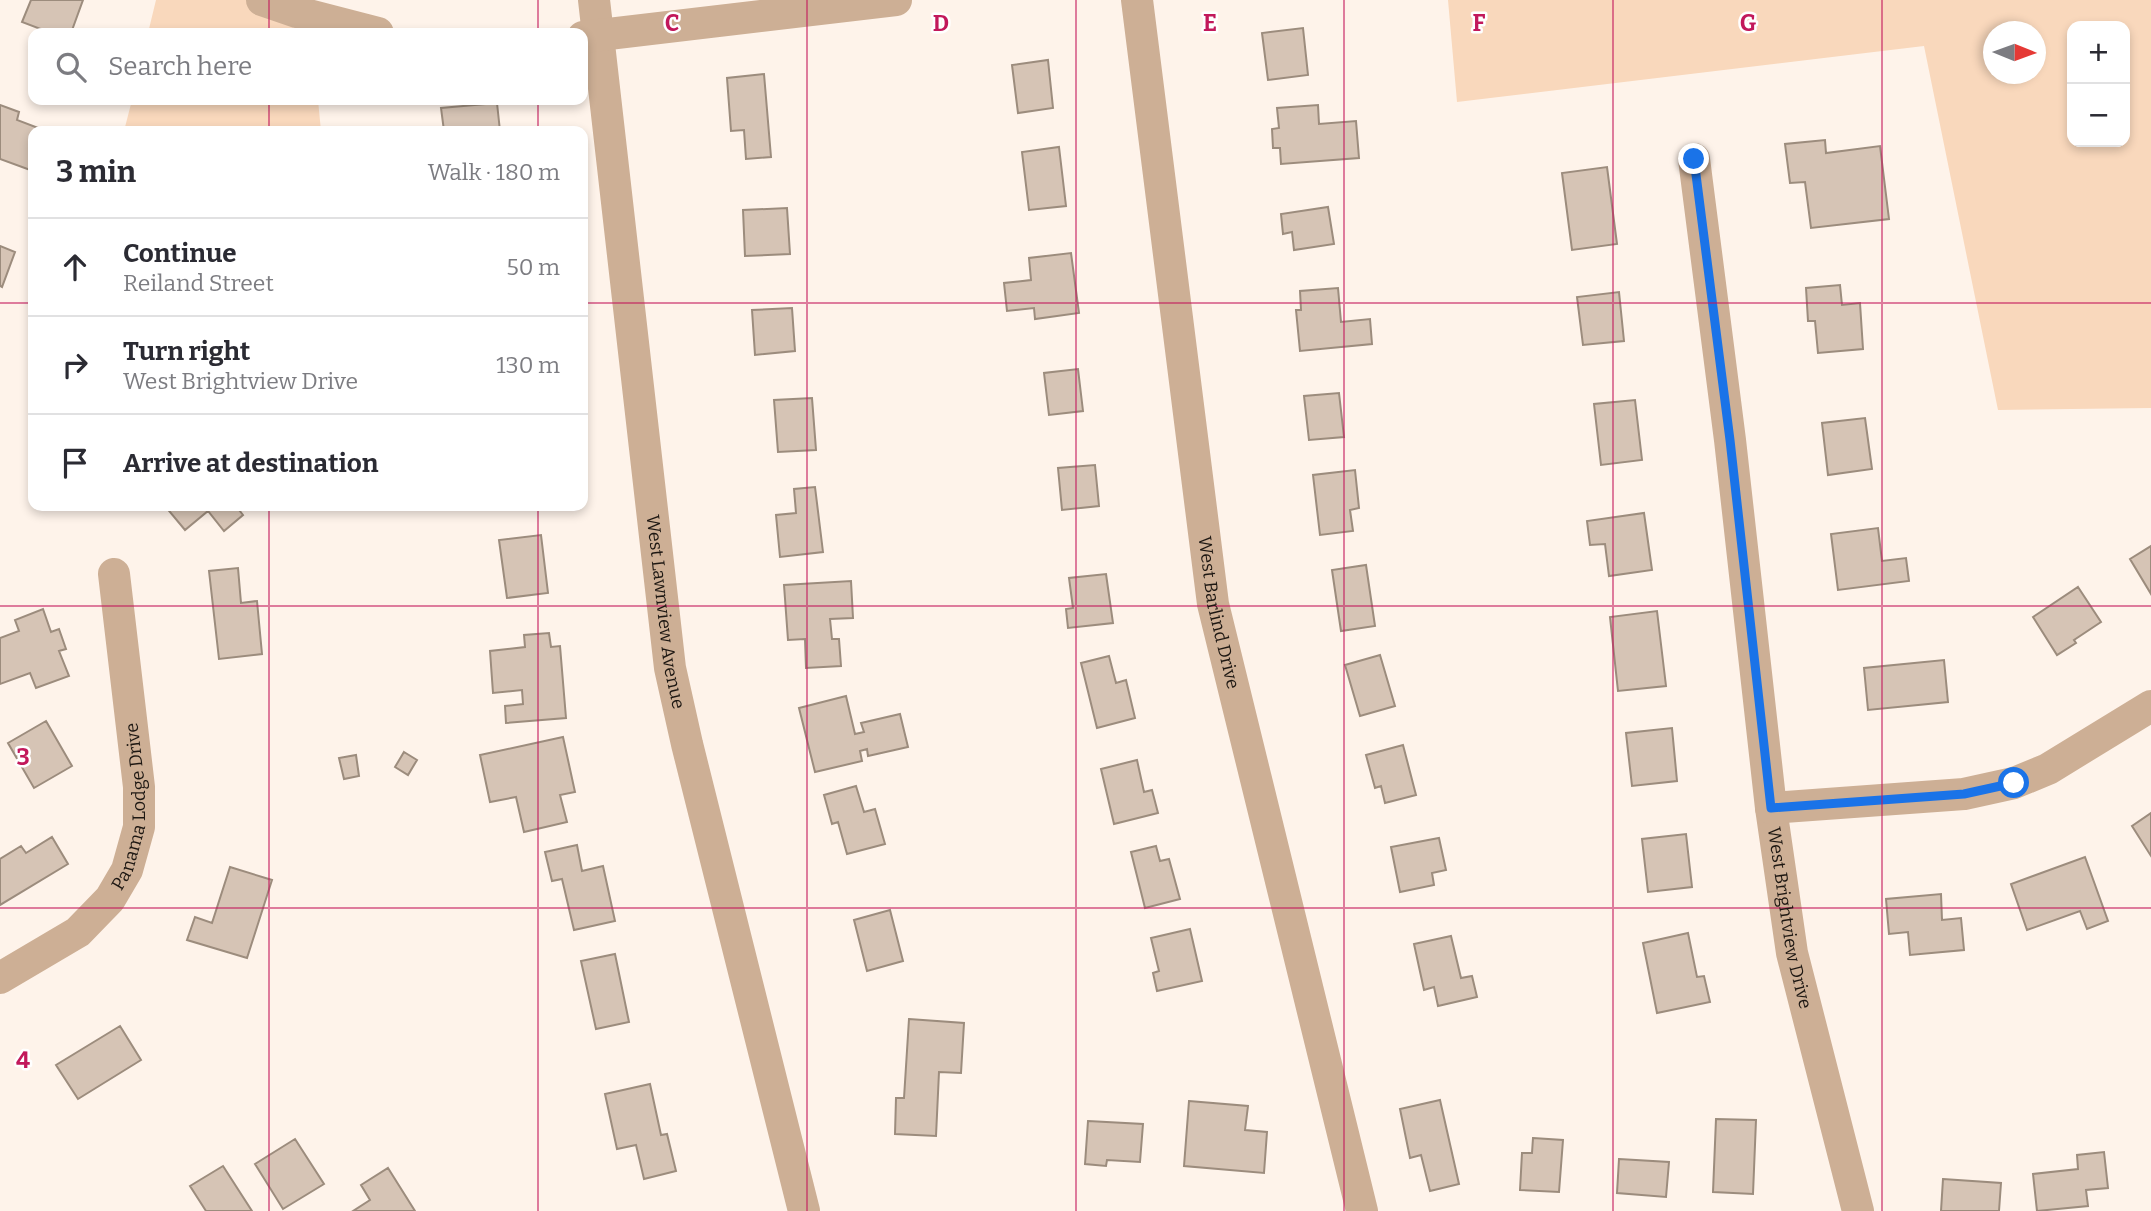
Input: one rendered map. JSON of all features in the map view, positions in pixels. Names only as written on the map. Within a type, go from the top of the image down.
[{"type":"street","points":[[262,0],[359,28]]},
{"type":"street","name":"West Lawnview Avenue","points":[[594,0],[590,36],[670,668],[804,1211]]},
{"type":"street","points":[[590,36],[896,0]]},
{"type":"street","name":"West Barlind Drive","points":[[1137,0],[1213,604],[1362,1211]]},
{"type":"street","name":"West Brightview Drive","points":[[1694,159],[1730,440],[1771,808],[1792,953],[1858,1211]]},
{"type":"street","name":"Panama Lodge Drive","points":[[0,978],[78,932],[110,899],[127,870],[139,827],[139,787],[114,573]]},
{"type":"street","points":[[1771,808],[1964,794],[2014,783],[2048,769],[2151,706]]},
{"type":"shaded area","points":[[156,0],[308,0],[311,28],[149,28]]},
{"type":"shaded area","points":[[1448,0],[2151,0],[2151,408],[1998,410],[1924,46],[1457,102]]},
{"type":"shaded area","points":[[131,105],[318,105],[321,126],[125,126]]},
{"type":"building","points":[[31,0],[83,0],[73,28],[38,28],[22,22]]},
{"type":"building","points":[[1303,28],[1308,75],[1268,80],[1262,33]]},
{"type":"building","points":[[1048,60],[1053,108],[1018,113],[1012,65]]},
{"type":"building","points":[[764,74],[771,157],[746,159],[744,130],[731,131],[727,78]]},
{"type":"building","points":[[0,105],[19,112],[17,120],[33,126],[28,126],[28,169],[0,159]]},
{"type":"building","points":[[497,105],[499,126],[443,126],[441,108]]},
{"type":"building","points":[[1318,105],[1319,124],[1356,121],[1359,158],[1281,164],[1280,148],[1273,148],[1272,129],[1279,128],[1277,108]]},
{"type":"building","points":[[1825,140],[1826,153],[1880,146],[1889,219],[1811,228],[1805,182],[1790,183],[1785,144]]},
{"type":"building","points":[[1059,147],[1066,206],[1029,210],[1022,152]]},
{"type":"building","points":[[1607,167],[1617,244],[1572,250],[1562,173]]},
{"type":"building","points":[[1328,207],[1334,244],[1294,250],[1292,232],[1283,234],[1281,214]]},
{"type":"building","points":[[787,208],[790,254],[745,256],[743,210]]},
{"type":"building","points":[[0,246],[15,252],[2,287],[0,286]]},
{"type":"building","points":[[1071,253],[1079,313],[1035,319],[1034,308],[1007,311],[1004,283],[1031,280],[1029,258]]},
{"type":"building","points":[[1840,285],[1842,305],[1860,303],[1863,349],[1818,353],[1815,321],[1808,321],[1806,288]]},
{"type":"building","points":[[1338,288],[1341,322],[1370,319],[1372,344],[1300,351],[1296,310],[1301,310],[1300,291]]},
{"type":"building","points":[[1619,292],[1624,341],[1583,345],[1577,297]]},
{"type":"building","points":[[792,308],[795,351],[755,355],[752,310]]},
{"type":"building","points":[[1078,369],[1083,411],[1049,415],[1044,373]]},
{"type":"building","points":[[1339,393],[1344,437],[1309,440],[1304,396]]},
{"type":"building","points":[[812,398],[816,450],[778,452],[774,400]]},
{"type":"building","points":[[1635,400],[1642,460],[1601,465],[1594,404]]},
{"type":"building","points":[[1865,418],[1872,469],[1828,475],[1822,423]]},
{"type":"building","points":[[1095,465],[1099,506],[1062,510],[1058,468]]},
{"type":"building","points":[[1355,470],[1359,508],[1350,510],[1353,531],[1320,535],[1313,475]]},
{"type":"building","points":[[815,487],[823,552],[780,557],[776,515],[796,513],[794,489]]},
{"type":"building","points":[[169,511],[208,511],[185,530]]},
{"type":"building","points":[[208,511],[240,511],[243,515],[224,531]]},
{"type":"building","points":[[1644,513],[1652,570],[1609,576],[1605,544],[1590,545],[1587,521]]},
{"type":"building","points":[[1878,528],[1882,561],[1906,558],[1909,581],[1838,590],[1831,534]]},
{"type":"building","points":[[541,535],[548,593],[507,598],[499,540]]},
{"type":"building","points":[[2151,546],[2151,594],[2130,559]]},
{"type":"building","points":[[1366,565],[1375,626],[1341,631],[1332,570]]},
{"type":"building","points":[[238,568],[241,603],[257,601],[262,654],[219,659],[209,571]]},
{"type":"building","points":[[1106,574],[1113,623],[1068,628],[1066,609],[1073,608],[1069,578]]},
{"type":"building","points":[[851,581],[853,618],[830,619],[832,639],[839,639],[841,666],[806,668],[805,639],[788,640],[784,585]]},
{"type":"building","points":[[2078,587],[2101,622],[2057,655],[2033,617]]},
{"type":"building","points":[[43,609],[51,632],[59,629],[66,649],[59,651],[69,676],[36,688],[30,673],[0,684],[0,638],[19,631],[15,620]]},
{"type":"building","points":[[1657,611],[1666,686],[1618,691],[1610,617]]},
{"type":"building","points":[[549,633],[551,647],[560,646],[566,718],[506,723],[505,706],[523,704],[522,690],[493,693],[490,651],[525,647],[524,635]]},
{"type":"building","points":[[1380,655],[1395,706],[1360,716],[1345,665]]},
{"type":"building","points":[[1109,656],[1116,683],[1126,680],[1135,718],[1097,728],[1081,663]]},
{"type":"building","points":[[1944,660],[1948,702],[1868,710],[1864,668]]},
{"type":"building","points":[[846,696],[855,734],[864,732],[861,723],[900,714],[908,747],[868,756],[867,749],[860,751],[862,761],[815,772],[799,708]]},
{"type":"building","points":[[46,721],[72,766],[34,788],[8,743]]},
{"type":"building","points":[[1672,728],[1677,781],[1632,786],[1626,733]]},
{"type":"building","points":[[563,737],[575,792],[560,795],[567,822],[524,832],[516,797],[490,802],[480,755]]},
{"type":"building","points":[[1403,745],[1416,795],[1385,803],[1381,786],[1375,788],[1366,755]]},
{"type":"building","points":[[404,752],[417,760],[408,775],[395,767]]},
{"type":"building","points":[[356,755],[359,776],[344,779],[339,758]]},
{"type":"building","points":[[1137,760],[1144,792],[1152,790],[1158,813],[1114,824],[1101,769]]},
{"type":"building","points":[[856,786],[864,812],[875,809],[885,844],[847,854],[838,822],[832,824],[824,795]]},
{"type":"building","points":[[2151,813],[2151,856],[2132,826]]},
{"type":"building","points":[[1686,834],[1692,887],[1648,892],[1642,839]]},
{"type":"building","points":[[52,837],[68,864],[0,905],[0,859],[21,846],[26,853]]},
{"type":"building","points":[[1439,838],[1446,870],[1432,873],[1434,885],[1400,892],[1391,847]]},
{"type":"building","points":[[577,845],[582,871],[603,866],[615,921],[574,930],[562,879],[552,881],[545,852]]},
{"type":"building","points":[[1156,846],[1160,861],[1169,859],[1180,899],[1145,908],[1131,852]]},
{"type":"building","points":[[2085,857],[2108,921],[2087,929],[2080,911],[2027,930],[2011,884]]},
{"type":"building","points":[[230,867],[272,880],[247,958],[187,940],[195,917],[212,923]]},
{"type":"building","points":[[1941,894],[1942,920],[1961,918],[1964,950],[1910,955],[1908,932],[1889,934],[1886,899]]},
{"type":"building","points":[[890,910],[903,961],[867,971],[854,920]]},
{"type":"building","points":[[1190,929],[1202,981],[1157,991],[1153,973],[1159,971],[1151,938]]},
{"type":"building","points":[[1688,933],[1697,977],[1704,976],[1710,1002],[1657,1013],[1643,943]]},
{"type":"building","points":[[1451,936],[1461,978],[1472,976],[1477,997],[1438,1006],[1434,987],[1424,990],[1414,944]]},
{"type":"building","points":[[615,954],[629,1022],[596,1029],[581,961]]},
{"type":"building","points":[[909,1019],[964,1023],[961,1073],[939,1072],[936,1136],[895,1134],[896,1098],[904,1098]]},
{"type":"building","points":[[120,1026],[141,1060],[78,1099],[56,1065]]},
{"type":"building","points":[[650,1084],[661,1135],[667,1134],[676,1171],[644,1179],[636,1145],[617,1149],[605,1094]]},
{"type":"building","points":[[1440,1100],[1459,1184],[1430,1191],[1421,1155],[1410,1158],[1400,1109]]},
{"type":"building","points":[[1189,1101],[1248,1106],[1245,1130],[1267,1132],[1264,1173],[1184,1166]]},
{"type":"building","points":[[1716,1119],[1756,1120],[1753,1194],[1713,1192]]},
{"type":"building","points":[[1088,1121],[1143,1124],[1140,1162],[1107,1160],[1106,1166],[1085,1164]]},
{"type":"building","points":[[1533,1138],[1563,1140],[1559,1192],[1520,1190],[1522,1153],[1532,1153]]},
{"type":"building","points":[[295,1139],[324,1184],[283,1209],[255,1164]]},
{"type":"building","points":[[2104,1152],[2108,1188],[2086,1190],[2088,1206],[2037,1211],[2033,1174],[2078,1169],[2077,1155]]},
{"type":"building","points":[[1619,1159],[1669,1162],[1666,1197],[1617,1193]]},
{"type":"building","points":[[223,1166],[252,1211],[206,1211],[190,1186]]},
{"type":"building","points":[[388,1168],[415,1211],[353,1211],[370,1200],[361,1185]]},
{"type":"building","points":[[1943,1179],[2001,1183],[1999,1211],[1941,1211]]},
{"type":"route","points":[[1694,159],[1730,440],[1771,808],[1964,794],[2014,783]]}]
